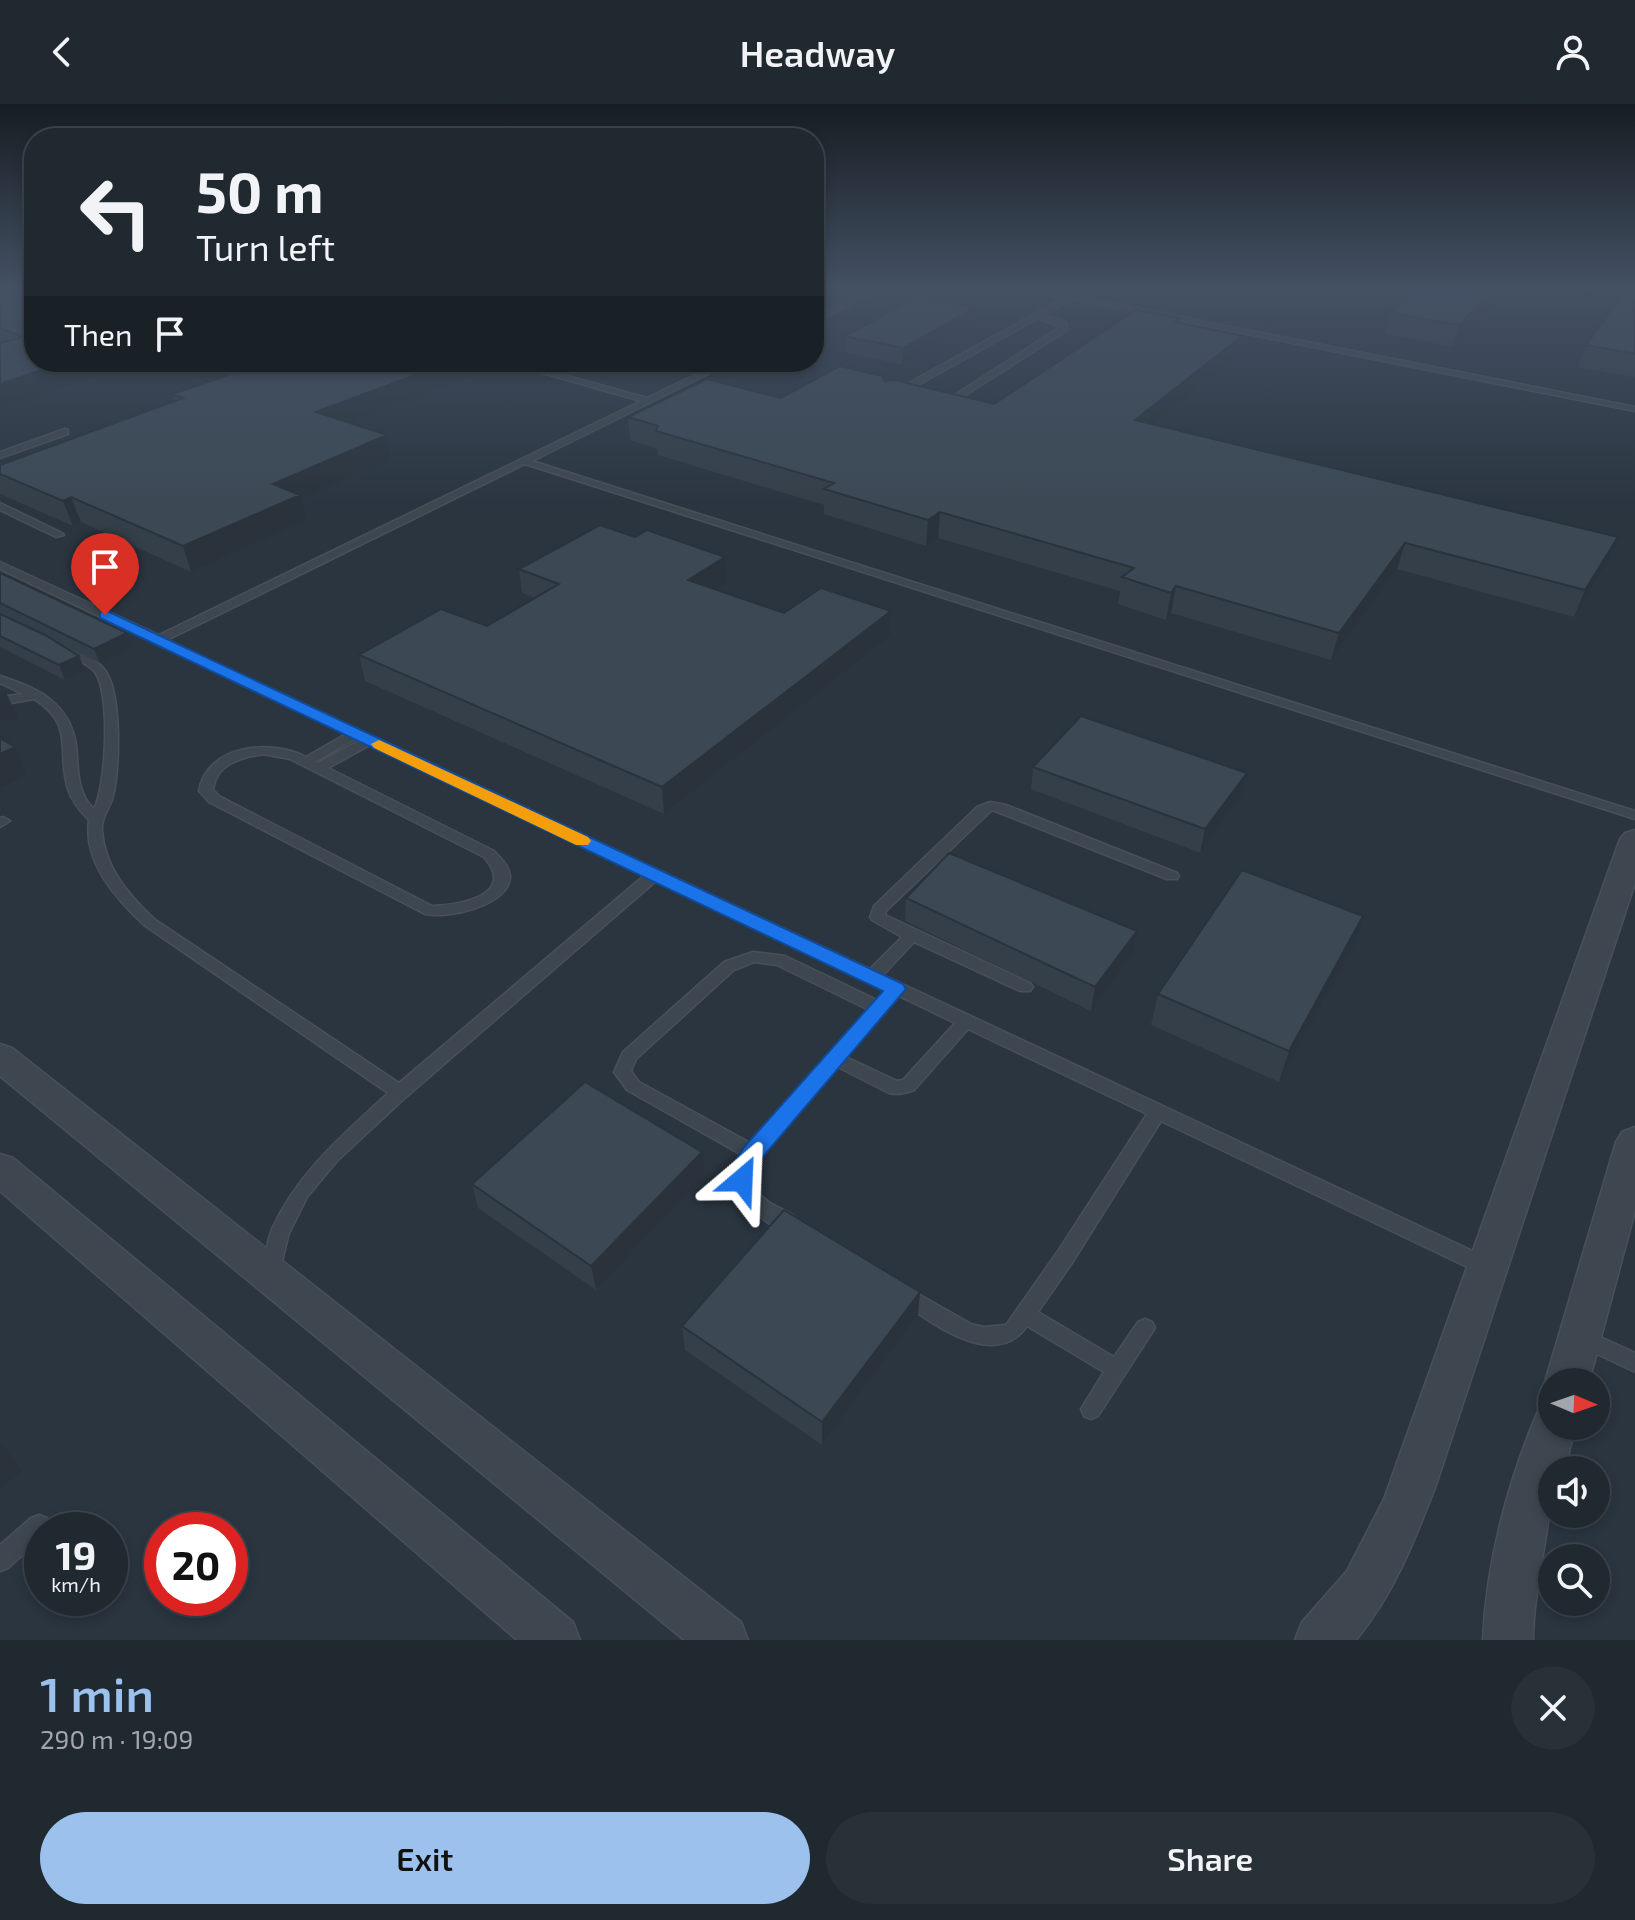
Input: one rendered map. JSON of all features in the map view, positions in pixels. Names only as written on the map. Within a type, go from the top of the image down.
[{"type":"street","points":[[1320,1640],[1338,1624],[1385,1557],[1413,1485],[1635,839]]},
{"type":"street","points":[[0,1057],[723,1640]]},
{"type":"street","points":[[1571,1368],[1635,1142]]},
{"type":"street","points":[[0,1169],[555,1640]]},
{"type":"street","points":[[1508,1640],[1507,1623],[1524,1529],[1550,1440]]},
{"type":"lane","points":[[887,399],[954,362]]},
{"type":"lane","points":[[938,409],[1012,362]]},
{"type":"lane","points":[[1396,362],[1635,409]]},
{"type":"lane","points":[[544,372],[648,401]]},
{"type":"lane","points":[[158,640],[708,372]]},
{"type":"lane","points":[[677,387],[691,391]]},
{"type":"lane","points":[[0,455],[65,432]]},
{"type":"lane","points":[[524,461],[1635,815]]},
{"type":"lane","points":[[0,506],[59,535]]},
{"type":"lane","points":[[0,565],[1487,1267]]},
{"type":"lane","points":[[51,644],[90,663],[104,680],[109,716],[108,783],[107,794],[95,818],[95,833],[104,866],[121,898],[149,922],[400,1092]]},
{"type":"lane","points":[[0,679],[34,696],[60,715],[68,734],[75,796],[95,818]]},
{"type":"lane","points":[[0,701],[34,696]]},
{"type":"lane","points":[[312,765],[356,733]]},
{"type":"lane","points":[[312,765],[489,854],[499,863],[503,874],[499,887],[487,898],[470,907],[450,912],[430,911],[214,799],[206,791],[206,780],[213,769],[245,753],[281,751],[312,765],[370,740]]},
{"type":"lane","points":[[1025,987],[911,936],[877,917],[879,909],[982,810],[990,806],[1172,876]]},
{"type":"lane","points":[[270,1275],[280,1232],[301,1192],[331,1156],[400,1092],[654,875]]},
{"type":"lane","points":[[872,977],[911,936]]},
{"type":"lane","points":[[753,1153],[633,1086],[622,1072],[629,1056],[729,966],[753,957],[780,960],[879,1008]]},
{"type":"lane","points":[[810,1237],[759,1206],[747,1194],[742,1180],[744,1165],[896,989]]},
{"type":"lane","points":[[835,1059],[895,1088],[908,1086],[966,1021]]},
{"type":"lane","points":[[888,1284],[976,1337],[1002,1337],[1012,1332],[1157,1113]]},
{"type":"lane","points":[[1026,1315],[1118,1370]]},
{"type":"lane","points":[[1091,1409],[1145,1328]]},
{"type":"lane","points":[[1580,1337],[1635,1363]]},
{"type":"lane","points":[[0,1560],[24,1539]]},
{"type":"building","points":[[0,362],[24,362],[24,372],[35,372],[0,384]]},
{"type":"building","points":[[1058,362],[1209,362],[1135,420],[1618,537],[1585,590],[1405,543],[1339,633],[1176,586],[1171,593],[1122,577],[1134,568],[940,512],[928,520],[824,489],[834,483],[656,431],[658,426],[628,417],[707,379],[781,398],[840,366],[882,376],[885,381],[895,380],[994,404]]},
{"type":"building","points":[[237,372],[423,372],[316,412],[387,435],[273,484],[300,495],[183,546],[71,497],[63,501],[0,474],[0,465],[183,398],[172,394]]},
{"type":"building","points":[[600,525],[635,537],[647,530],[725,557],[688,580],[784,613],[821,588],[891,611],[662,787],[359,655],[441,609],[487,626],[559,584],[519,569]]},
{"type":"building","points":[[0,573],[127,633],[94,649],[0,603]]},
{"type":"building","points":[[0,614],[45,635],[79,656],[59,665],[0,636]]},
{"type":"building","points":[[1081,716],[1247,773],[1205,829],[1033,767]]},
{"type":"building","points":[[0,738],[15,747],[0,754]]},
{"type":"building","points":[[949,853],[1137,931],[1095,987],[906,898]]},
{"type":"building","points":[[1242,870],[1363,916],[1289,1051],[1158,994]]},
{"type":"building","points":[[585,1082],[702,1152],[591,1266],[472,1184]]},
{"type":"building","points":[[784,1210],[920,1292],[822,1422],[682,1326]]},
{"type":"slow traffic","points":[[379,744],[582,841]]},
{"type":"route","points":[[105,615],[896,989],[753,1153],[744,1165],[742,1180]]}]
